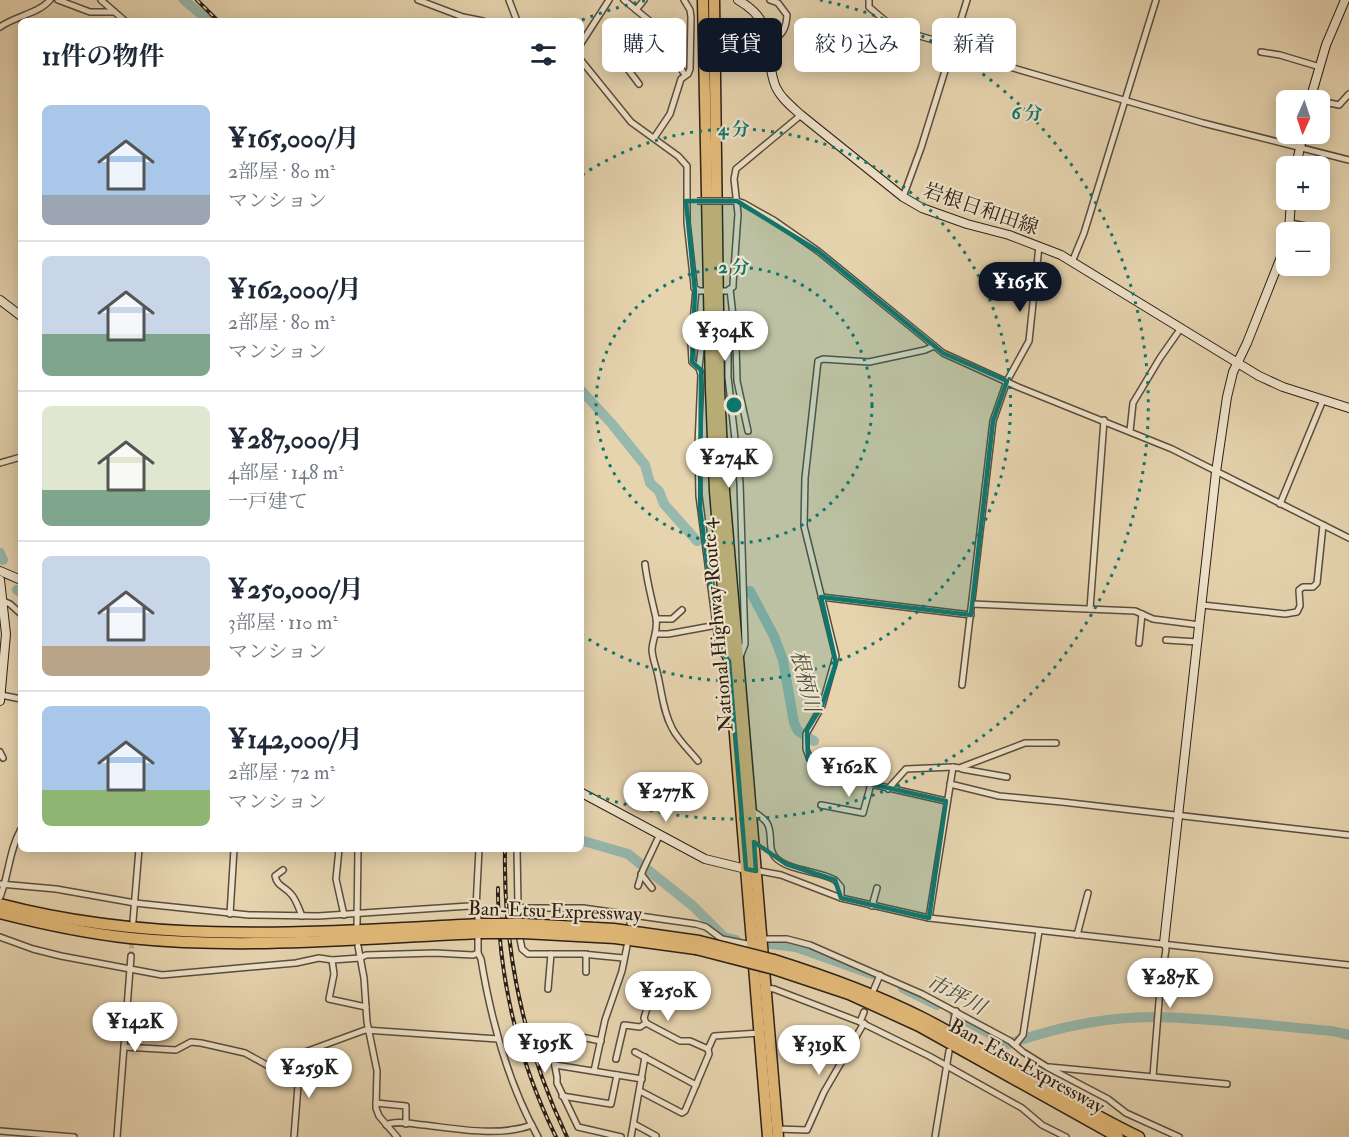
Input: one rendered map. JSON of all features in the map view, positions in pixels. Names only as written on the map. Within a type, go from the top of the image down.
[{"type":"highway","name":"National Highway Route 4","points":[[703,0],[714,334],[733,661],[751,870],[768,1137]]},
{"type":"highway","name":"National Highway Route 4","points":[[713,291],[714,0]]},
{"type":"highway","name":"National Highway Route 4","points":[[733,661],[751,810],[751,870]]},
{"type":"highway","name":"Ban-Etsu Expressway","points":[[0,904],[96,924],[177,932],[257,934],[523,928],[698,945],[850,985],[922,1018],[1139,1137]]},
{"type":"highway","name":"Ban-Etsu Expressway","points":[[0,913],[94,933],[129,938],[201,942],[278,942],[480,928]]},
{"type":"highway","name":"National Highway Route 4","points":[[756,942],[765,988],[777,1133]]},
{"type":"highway","name":"Ban-Etsu Expressway","points":[[774,964],[893,1013],[1118,1137]]},
{"type":"street","points":[[0,27],[16,17],[45,5],[50,0]]},
{"type":"street","points":[[58,0],[90,12],[114,12]]},
{"type":"street","points":[[101,0],[121,18]]},
{"type":"street","points":[[418,0],[468,18]]},
{"type":"street","points":[[509,0],[516,18]]},
{"type":"street","points":[[584,39],[609,0]]},
{"type":"street","points":[[624,0],[645,18]]},
{"type":"street","points":[[636,10],[644,0]]},
{"type":"street","points":[[654,138],[670,114],[681,79],[688,74],[690,65],[691,17],[684,0]]},
{"type":"street","name":"岩根日和田線","points":[[738,0],[750,7],[759,18]]},
{"type":"street","points":[[770,0],[778,3],[787,15],[782,34]]},
{"type":"street","points":[[869,0],[869,7],[889,24],[899,30],[932,41]]},
{"type":"street","points":[[961,18],[967,0]]},
{"type":"street","points":[[1072,262],[1084,233],[1156,0]]},
{"type":"street","points":[[1316,90],[1326,45],[1345,0]]},
{"type":"street","points":[[1261,52],[1320,66]]},
{"type":"street","points":[[584,63],[630,122],[678,156],[687,166],[686,201],[696,290],[691,343],[692,362],[699,368]]},
{"type":"street","points":[[1016,70],[1125,102],[1349,160]]},
{"type":"street","points":[[630,72],[639,84]]},
{"type":"street","name":"岩根日和田線","points":[[773,72],[774,83],[785,100],[903,197],[938,215],[1010,235],[1039,246],[1072,262],[1269,381],[1349,408]]},
{"type":"street","points":[[903,197],[944,72]]},
{"type":"street","points":[[1330,103],[1339,105],[1349,94]]},
{"type":"street","points":[[748,431],[737,381],[733,346],[730,289],[733,284],[737,201],[734,179],[736,169],[801,115]]},
{"type":"street","points":[[1298,156],[1301,144]]},
{"type":"street","points":[[686,201],[737,201],[775,221],[818,251],[934,346],[952,357],[1130,431],[1349,538]]},
{"type":"street","points":[[962,685],[993,422],[1006,381],[1029,341],[1039,246]]},
{"type":"street","points":[[1153,1076],[1160,989],[1166,949],[1164,943],[1216,472],[1227,398],[1236,363],[1247,343],[1276,270]]},
{"type":"street","points":[[696,290],[730,289]]},
{"type":"street","points":[[0,300],[18,314]]},
{"type":"street","points":[[1130,431],[1133,403],[1181,328]]},
{"type":"street","points":[[714,334],[728,339],[733,346],[728,377],[740,483],[745,644],[743,651],[733,661],[719,648],[699,496],[698,445],[701,375],[699,368],[701,349],[714,334]]},
{"type":"street","points":[[934,346],[874,362],[823,359],[818,361],[805,478],[805,533],[835,649],[836,663],[822,706],[807,730],[807,754],[810,760],[822,767],[871,784],[946,801]]},
{"type":"street","points":[[1280,504],[1323,400]]},
{"type":"street","points":[[1090,609],[1104,420]]},
{"type":"street","points":[[0,464],[18,458]]},
{"type":"street","points":[[1202,605],[1285,614],[1297,612],[1300,606],[1299,590],[1303,587],[1313,587],[1317,583],[1323,525]]},
{"type":"street","points":[[645,564],[648,592],[656,619],[657,634],[652,648],[661,701],[667,711],[672,729],[698,761]]},
{"type":"street","points":[[0,572],[18,579]]},
{"type":"street","points":[[0,582],[3,631],[1,698],[18,699]]},
{"type":"street","points":[[821,597],[971,615]]},
{"type":"street","points":[[2,605],[10,604],[18,611]]},
{"type":"street","points":[[972,604],[1135,611],[1154,619],[1200,625]]},
{"type":"street","points":[[656,619],[672,619],[682,609]]},
{"type":"street","points":[[1139,643],[1142,614]]},
{"type":"street","points":[[657,634],[717,625]]},
{"type":"street","points":[[1166,640],[1198,642]]},
{"type":"street","points":[[929,918],[946,801],[956,768],[1025,743],[1056,743]]},
{"type":"street","points":[[0,752],[3,758]]},
{"type":"street","points":[[888,789],[906,769],[956,768],[1007,777]]},
{"type":"street","points":[[821,805],[863,813],[871,784]]},
{"type":"street","points":[[950,784],[999,796],[1349,835]]},
{"type":"street","points":[[584,794],[705,859],[781,875],[841,898],[872,906],[929,918],[1349,965]]},
{"type":"street","points":[[751,810],[766,822],[770,845],[776,858],[786,864],[836,880],[841,887],[841,898]]},
{"type":"street","points":[[0,897],[13,842],[18,834]]},
{"type":"street","points":[[638,886],[641,874],[660,834]]},
{"type":"street","points":[[133,921],[139,852]]},
{"type":"street","points":[[230,914],[234,852]]},
{"type":"street","points":[[339,852],[336,879],[344,915]]},
{"type":"street","points":[[357,924],[358,852]]},
{"type":"street","points":[[479,852],[478,953],[482,959],[488,1001],[498,1039],[538,1137]]},
{"type":"street","points":[[518,852],[520,943],[524,952],[623,958]]},
{"type":"street","points":[[283,870],[275,876],[275,880],[291,893],[302,916]]},
{"type":"street","points":[[641,874],[651,888]]},
{"type":"street","points":[[3,884],[56,889],[135,903],[230,914],[302,916],[469,906],[477,909]]},
{"type":"street","points":[[872,906],[877,888]]},
{"type":"street","points":[[1077,935],[1088,893]]},
{"type":"street","points":[[518,906],[524,908],[583,908],[632,914],[696,924],[706,927],[722,939],[756,942],[786,939],[810,945],[956,1011],[1015,1045],[1047,1067],[1108,1099],[1126,1113],[1179,1137]]},
{"type":"street","points":[[630,923],[632,914]]},
{"type":"street","points":[[1015,1045],[1023,1035],[1039,931]]},
{"type":"street","points":[[0,937],[51,954],[162,975],[296,963],[319,958],[332,960],[360,958],[366,955],[435,953],[469,955],[478,953]]},
{"type":"street","points":[[358,946],[377,1071],[377,1112],[397,1137]]},
{"type":"street","points":[[594,1071],[605,1020],[622,971],[627,946]]},
{"type":"street","points":[[548,989],[551,954]]},
{"type":"street","points":[[586,954],[586,972]]},
{"type":"street","points":[[117,1137],[131,956]]},
{"type":"street","points":[[332,960],[334,974],[329,999],[366,1007]]},
{"type":"street","points":[[874,989],[880,975]]},
{"type":"street","points":[[765,988],[774,989],[862,1023],[947,1065],[1022,1108],[1042,1125],[1066,1137]]},
{"type":"street","points":[[651,995],[644,1018],[646,1023],[680,1041],[690,1041],[708,1049]]},
{"type":"street","points":[[953,1024],[956,1011]]},
{"type":"street","points":[[777,1133],[807,1134],[824,1092],[862,1023],[864,1012]]},
{"type":"street","points":[[616,1059],[624,1025],[640,1027],[646,1023]]},
{"type":"street","points":[[124,1047],[176,1050],[191,1042],[201,1042],[249,1054],[283,1074],[292,1068],[304,1052],[369,1029],[498,1039]]},
{"type":"street","points":[[542,1029],[600,1041]]},
{"type":"street","points":[[559,1033],[554,1061],[556,1083],[578,1128],[621,1137]]},
{"type":"street","points":[[640,1091],[682,1113],[685,1111],[709,1054],[708,1049],[714,1036],[760,1034]]},
{"type":"street","points":[[935,1137],[949,1051]]},
{"type":"street","points":[[635,1052],[696,1085]]},
{"type":"street","points":[[631,1137],[645,1057]]},
{"type":"street","points":[[294,1137],[300,1059]]},
{"type":"street","points":[[555,1065],[642,1079]]},
{"type":"street","points":[[1047,1067],[1227,1084]]},
{"type":"street","points":[[562,1096],[611,1104],[617,1075]]},
{"type":"street","points":[[376,1103],[406,1106],[406,1124]]},
{"type":"street","points":[[1125,1121],[1126,1113]]},
{"type":"street","points":[[386,1125],[406,1124],[496,1132],[520,1130],[532,1125]]},
{"type":"street","points":[[634,1124],[656,1136]]},
{"type":"street","points":[[0,1131],[74,1137]]},
{"type":"highlighted area","points":[[686,201],[737,201],[818,251],[943,353],[1007,381],[993,421],[971,615],[821,597],[836,663],[822,706],[807,730],[808,759],[871,784],[946,801],[929,918],[841,898],[835,880],[786,864],[754,842],[756,871],[746,869],[729,661],[719,648],[700,509],[701,370],[692,362],[695,292]]},
{"type":"waterway","name":"根柄川","points":[[184,0],[205,18]]},
{"type":"waterway","name":"根柄川","points":[[584,393],[645,465],[650,483],[659,491],[664,504],[697,541]]},
{"type":"waterway","name":"市坪川","points":[[0,553],[3,560]]},
{"type":"waterway","name":"根柄川","points":[[750,591],[774,636],[783,660],[794,723],[798,731],[814,741]]},
{"type":"waterway","name":"市坪川","points":[[584,841],[628,854],[693,906],[724,937],[736,940]]},
{"type":"waterway","name":"市坪川","points":[[755,942],[796,947],[872,974]]},
{"type":"waterway","name":"市坪川","points":[[903,988],[937,1005]]},
{"type":"waterway","name":"市坪川","points":[[954,1014],[1009,1044],[1080,1024],[1153,1017],[1242,1022],[1332,1031],[1349,1035]]},
{"type":"tunnel","points":[[131,956],[133,925]]},
{"type":"railway","points":[[197,0],[215,18]]},
{"type":"railway","points":[[505,852],[508,924],[519,997],[539,1068],[567,1137]]},
{"type":"railway","points":[[498,888],[501,952],[512,1016],[531,1078],[556,1137]]}]
